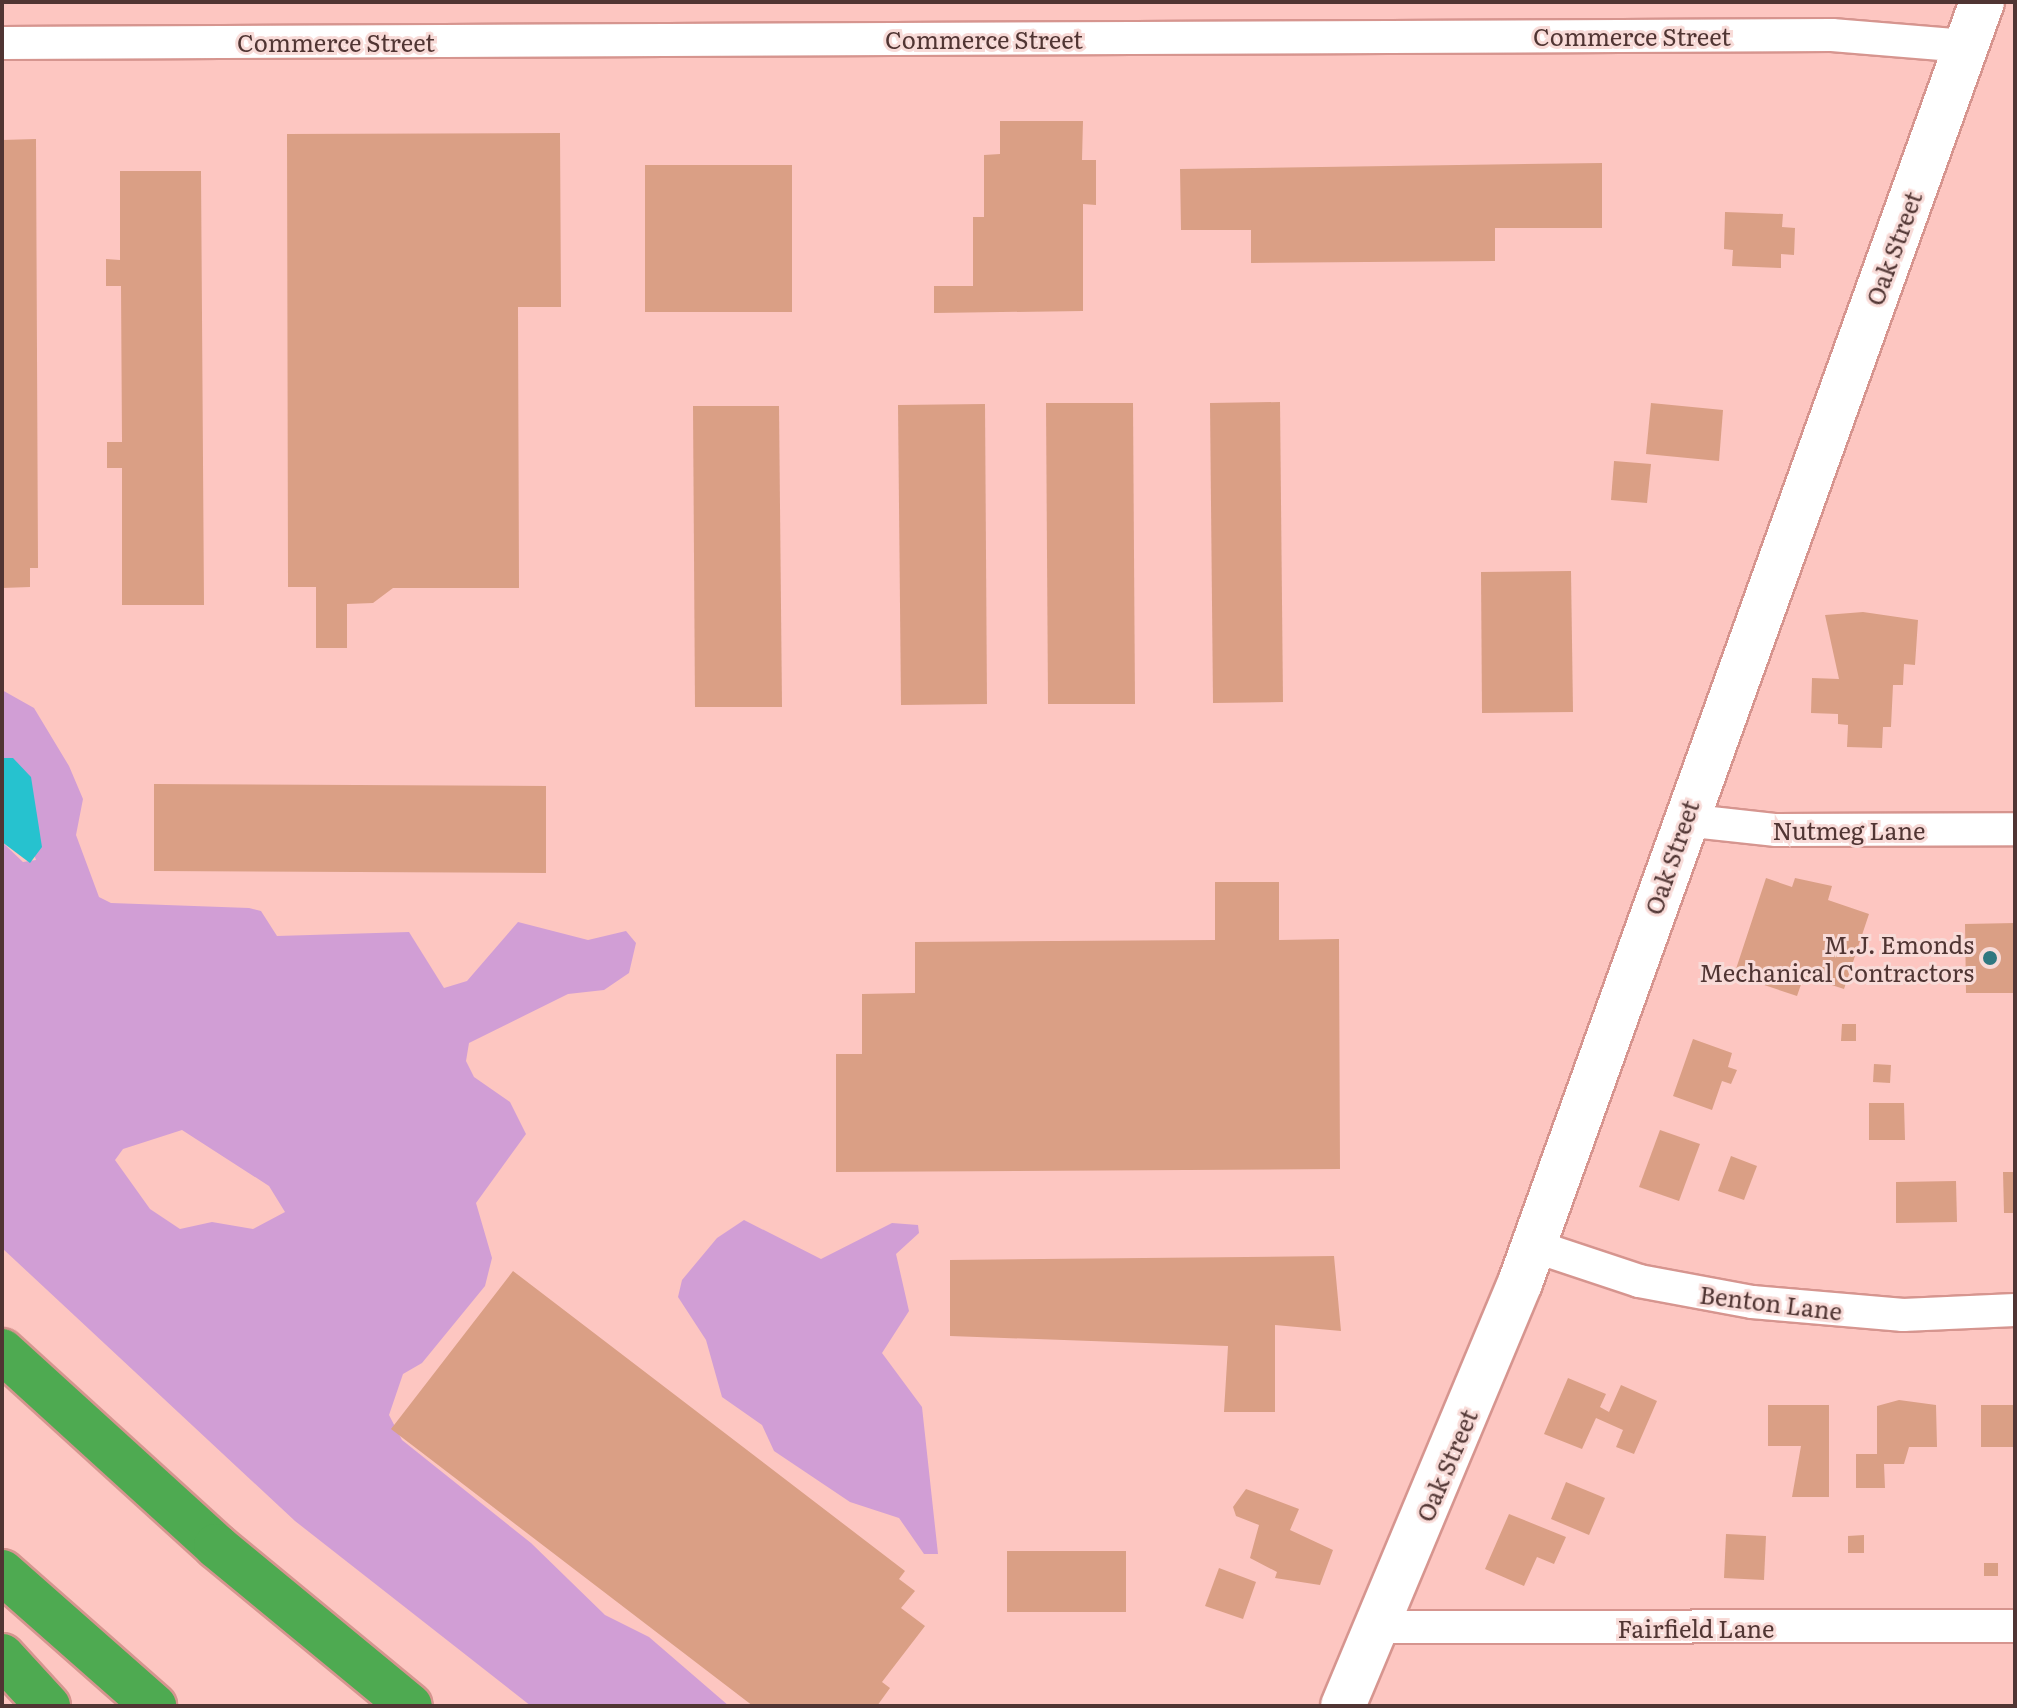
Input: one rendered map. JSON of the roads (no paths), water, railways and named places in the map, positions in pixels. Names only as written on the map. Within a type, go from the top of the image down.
[{"type":"highway","points":[[2,1351],[216,1546],[410,1706]]},
{"type":"highway","points":[[2,1572],[154,1706]]},
{"type":"highway","points":[[2,1656],[48,1706]]},
{"type":"street","name":"Oak Street","points":[[1343,1706],[1534,1246],[1684,820],[1982,2]]},
{"type":"street","name":"Commerce Street","points":[[2,43],[1832,35],[1966,46]]},
{"type":"street","name":"Nutmeg Lane","points":[[1684,820],[1776,830],[2015,829]]},
{"type":"street","name":"Benton Lane","points":[[1534,1246],[1639,1281],[1752,1302],[1903,1315],[2015,1310]]},
{"type":"street","name":"Fairfield Lane","points":[[1377,1627],[2015,1626]]},
{"type":"water","points":[[2,758],[13,758],[31,777],[42,847],[30,863],[2,842]]},
{"type":"place","name":"M.J. Emonds Mechanical Contractors","points":[[1990,958]]}]
